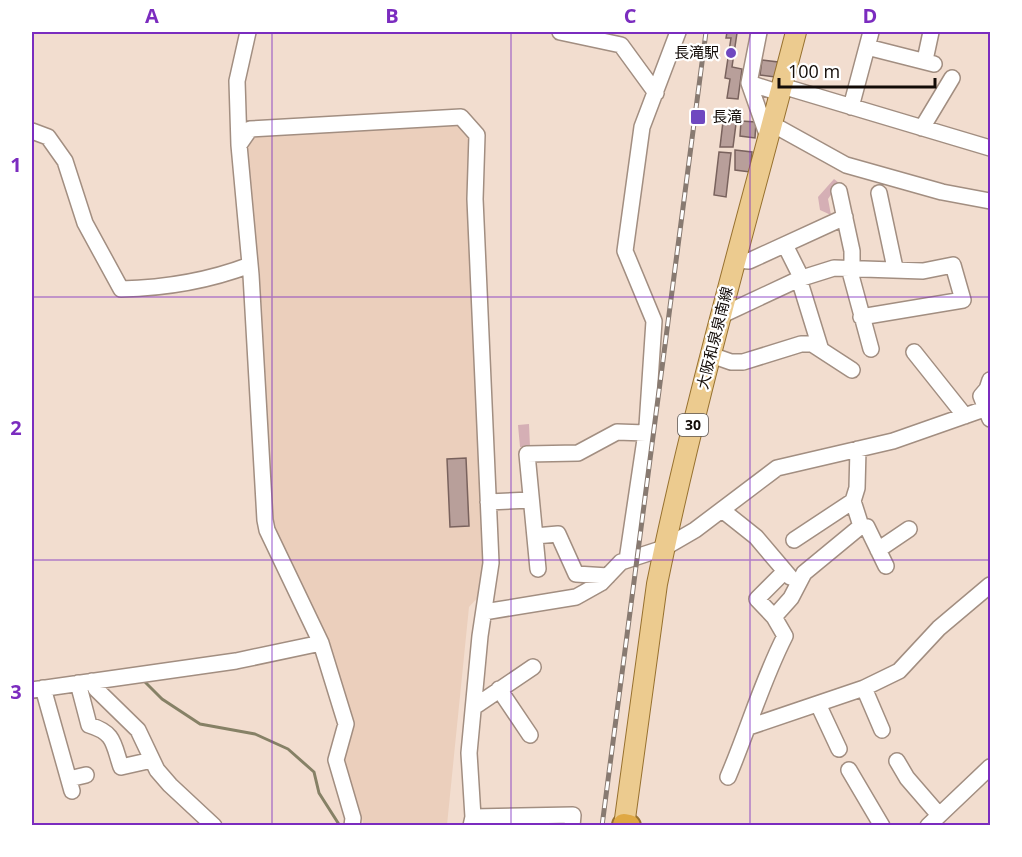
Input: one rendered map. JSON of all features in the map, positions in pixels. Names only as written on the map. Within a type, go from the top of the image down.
[{"type":"highway","points":[[624,825],[629,825]]},
{"type":"main road","name":"大阪和泉泉南線","points":[[624,825],[664,548],[720,316],[796,32]]},
{"type":"street","points":[[248,32],[237,81],[239,146],[250,265],[267,530],[321,643],[346,724],[336,760],[353,818],[352,825]]},
{"type":"street","points":[[560,32],[621,45],[656,93]]},
{"type":"street","points":[[627,560],[646,433],[654,321],[625,251],[642,127],[678,32]]},
{"type":"street","points":[[759,32],[749,83],[770,130],[846,165],[942,192],[990,201]]},
{"type":"street","points":[[851,107],[869,39],[929,62],[931,32]]},
{"type":"street","points":[[922,128],[952,78]]},
{"type":"street","points":[[749,83],[851,107],[990,148]]},
{"type":"street","points":[[239,146],[250,129],[461,117],[477,135],[475,199],[491,564],[469,753],[472,821],[573,815],[572,825]]},
{"type":"street","points":[[32,131],[48,137],[56,145],[65,161],[85,223],[121,289],[151,288],[212,280],[250,265]]},
{"type":"street","points":[[839,191],[852,251],[850,268],[871,349]]},
{"type":"street","points":[[879,193],[895,268]]},
{"type":"street","points":[[735,260],[749,261],[845,217]]},
{"type":"street","points":[[785,244],[800,279],[820,347]]},
{"type":"street","points":[[720,316],[800,279],[834,268],[895,268],[923,271],[953,265],[963,300],[861,317]]},
{"type":"street","points":[[711,355],[731,362],[743,362],[801,344],[820,347],[852,370]]},
{"type":"street","points":[[914,352],[965,416]]},
{"type":"street","points":[[484,612],[576,597],[601,583],[621,562],[664,548],[695,530],[777,468],[893,441],[965,416],[989,411],[981,396],[990,380]]},
{"type":"street","points":[[538,569],[527,454],[578,453],[617,432],[646,433]]},
{"type":"street","points":[[858,449],[857,488],[853,501],[861,526]]},
{"type":"street","points":[[488,502],[531,500]]},
{"type":"street","points":[[794,540],[853,501]]},
{"type":"street","points":[[722,510],[756,537],[798,586]]},
{"type":"street","points":[[774,617],[798,586],[804,573],[861,526],[867,527],[886,566]]},
{"type":"street","points":[[878,550],[909,529]]},
{"type":"street","points":[[535,536],[558,534],[576,574],[608,576]]},
{"type":"street","points":[[728,777],[749,727],[770,666],[785,636],[774,617],[757,598],[785,571]]},
{"type":"street","points":[[749,727],[864,688],[899,671],[939,628],[990,585]]},
{"type":"street","points":[[86,775],[71,785],[62,732],[37,689],[236,661],[321,643]]},
{"type":"street","points":[[474,707],[533,667]]},
{"type":"street","points":[[85,682],[96,689],[138,730],[152,760],[170,785],[214,825]]},
{"type":"street","points":[[85,682],[90,724],[100,726],[110,734],[121,767],[152,760]]},
{"type":"street","points":[[864,688],[882,730]]},
{"type":"street","points":[[500,690],[530,735]]},
{"type":"street","points":[[818,704],[839,749]]},
{"type":"street","points":[[897,761],[934,820],[990,767]]},
{"type":"street","points":[[849,770],[882,825]]},
{"type":"shaded area","points":[[459,122],[472,137],[484,564],[481,594],[469,607],[447,825],[364,825],[340,761],[351,725],[328,652],[332,648],[274,530],[246,147],[253,134]]},
{"type":"shaded area","points":[[834,179],[843,186],[836,187],[828,199],[831,215],[820,210],[818,197]]},
{"type":"shaded area","points":[[529,424],[530,447],[520,447],[518,425]]},
{"type":"building","name":"長滝駅","points":[[727,32],[737,33],[732,67],[742,69],[738,99],[727,98],[730,79],[725,78],[731,38],[726,38]]},
{"type":"building","points":[[762,60],[778,62],[775,77],[760,75]]},
{"type":"building","points":[[724,113],[737,116],[733,147],[720,147]]},
{"type":"building","points":[[741,121],[756,122],[755,138],[740,136]]},
{"type":"building","points":[[735,150],[752,152],[750,172],[735,170]]},
{"type":"building","points":[[719,152],[731,153],[726,197],[714,195]]},
{"type":"building","points":[[466,458],[469,526],[450,527],[447,459]]},
{"type":"waterway","points":[[143,680],[162,699],[200,724],[255,734],[288,749],[314,772],[319,793],[340,826]]},
{"type":"railway","points":[[602,826],[706,32]]},
{"type":"place","name":"長滝駅","points":[[731,53]]},
{"type":"place","name":"長滝","points":[[698,117]]}]
